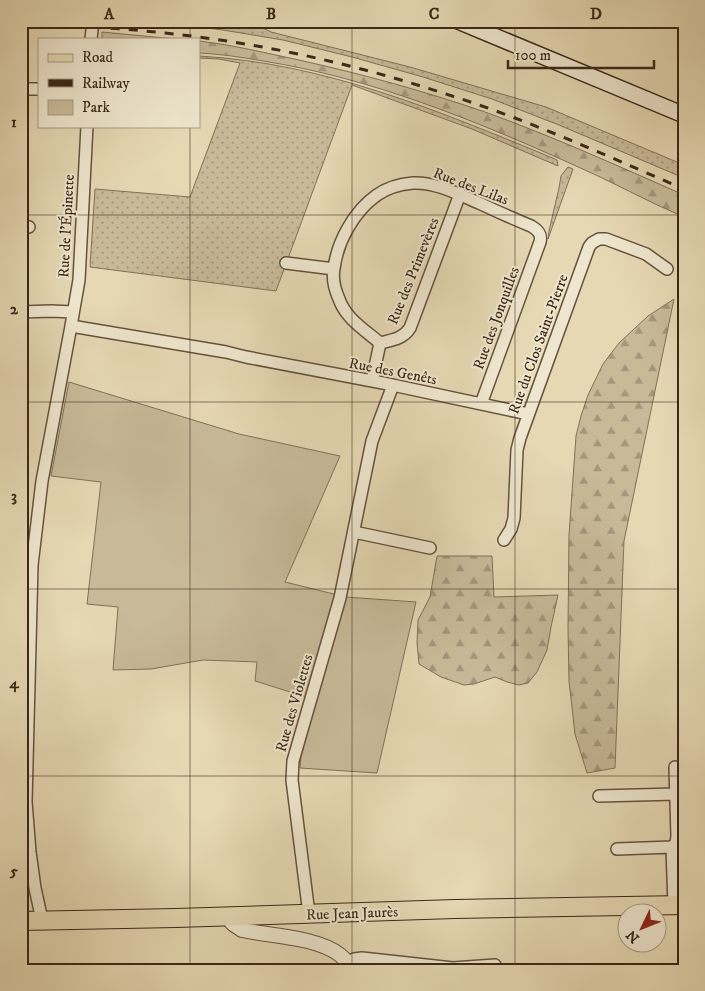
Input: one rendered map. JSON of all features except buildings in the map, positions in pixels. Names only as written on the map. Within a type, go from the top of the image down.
[{"type":"main road","points":[[458,21],[684,115]]},
{"type":"main road","name":"Rue Jean Jaurès","points":[[21,921],[126,920],[455,909],[679,906]]},
{"type":"street","points":[[92,38],[93,21]]},
{"type":"street","points":[[21,89],[37,89]]},
{"type":"street","name":"Rue de l'Épinette","points":[[42,920],[35,888],[24,814],[32,565],[42,481],[74,312],[80,270],[87,128]]},
{"type":"street","name":"Rue des Lilas","points":[[380,343],[344,310],[336,293],[334,269],[342,241],[352,222],[366,204],[382,192],[403,185],[424,183],[437,186],[460,194],[531,226],[540,234],[540,242]]},
{"type":"street","name":"Rue des Primevères","points":[[380,343],[398,339],[405,335],[410,328],[460,194]]},
{"type":"street","name":"Rue du Clos Saint-Pierre","points":[[504,540],[511,529],[514,518],[517,450],[528,414],[587,251],[592,243],[599,239],[606,239],[646,254],[668,269]]},
{"type":"street","name":"Rue des Jonquilles","points":[[481,404],[540,242]]},
{"type":"street","points":[[286,263],[334,269]]},
{"type":"street","points":[[21,312],[74,312]]},
{"type":"street","name":"Rue des Genêts","points":[[71,326],[226,352],[528,414]]},
{"type":"street","points":[[372,381],[380,343]]},
{"type":"street","name":"Rue des Violettes","points":[[309,914],[298,833],[292,768],[338,605],[372,441],[393,385]]},
{"type":"street","points":[[354,532],[430,548]]},
{"type":"street","points":[[617,849],[672,847],[676,843],[675,767]]},
{"type":"street","points":[[599,796],[676,794]]},
{"type":"street","points":[[672,847],[679,906]]},
{"type":"street","points":[[227,917],[242,930],[322,946],[340,955],[350,966],[358,958],[453,968],[495,965]]},
{"type":"green space","points":[[154,21],[214,21],[263,28],[271,32],[410,67],[546,107],[684,165],[684,178],[492,99],[423,77],[283,40]]},
{"type":"green space","points":[[102,32],[165,38],[102,38]]},
{"type":"green space","points":[[200,41],[249,49],[346,71],[416,90],[485,112],[560,141],[684,195],[684,217],[536,148],[422,102],[343,78],[215,54],[200,53]]},
{"type":"green space","points":[[200,56],[246,60],[291,68],[381,92],[425,107],[555,159],[558,166],[472,129],[352,85],[276,291],[90,267],[95,189],[190,197],[240,63],[200,58]]},
{"type":"green space","points":[[568,167],[573,169],[548,239],[561,176]]},
{"type":"green space","points":[[674,299],[624,541],[615,768],[587,773],[575,734],[569,681],[569,535],[576,436],[588,395],[603,364],[619,343],[648,316]]},
{"type":"green space","points":[[69,382],[239,434],[340,456],[285,582],[346,597],[416,602],[377,773],[300,768],[301,756],[316,700],[255,681],[257,662],[203,660],[151,669],[113,670],[118,607],[87,604],[101,482],[51,476]]},
{"type":"green space","points":[[437,556],[492,556],[494,597],[558,595],[547,650],[537,672],[528,683],[519,685],[495,677],[474,684],[464,685],[441,677],[419,664],[417,643],[418,620],[430,597]]},
{"type":"railway","points":[[21,23],[111,28],[201,37],[274,49],[382,74],[511,116],[684,189]]}]
